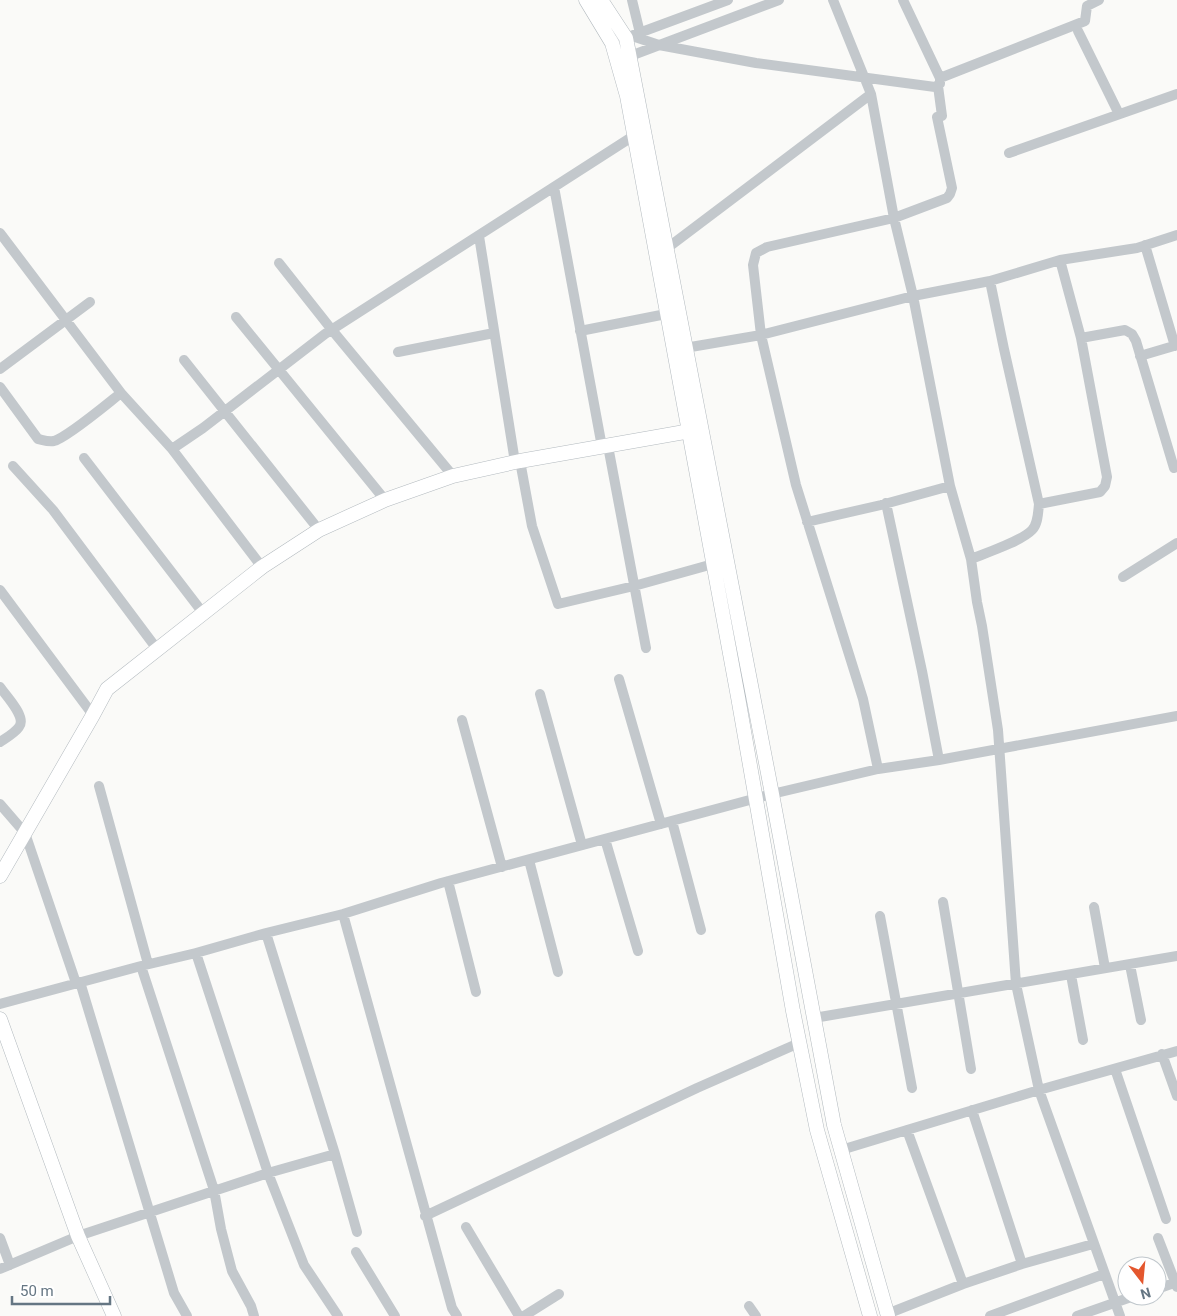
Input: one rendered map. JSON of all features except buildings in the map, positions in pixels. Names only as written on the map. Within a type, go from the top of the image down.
[{"type":"street","points":[[586,0],[623,59],[666,249],[679,349],[772,794],[834,1125],[887,1315],[963,1284],[1022,1264],[1094,1244]]},
{"type":"street","points":[[601,0],[633,36],[659,45],[756,63],[935,87],[939,82],[1085,21],[1088,6],[1099,0]]},
{"type":"street","points":[[623,59],[633,36],[632,0]]},
{"type":"street","points":[[612,43],[728,0]]},
{"type":"street","points":[[623,59],[778,0]]},
{"type":"street","points":[[833,0],[871,94],[894,218],[913,296],[950,486],[971,559],[976,602],[997,720],[1016,984],[1039,1090],[1120,1316]]},
{"type":"street","points":[[878,769],[863,699],[796,485],[761,335],[753,265],[756,253],[767,247],[894,218],[943,200],[950,194],[952,188],[940,117],[939,82],[903,0]]},
{"type":"street","points":[[1078,31],[1119,114]]},
{"type":"street","points":[[666,249],[871,94]]},
{"type":"street","points":[[1009,153],[1177,94]]},
{"type":"street","points":[[172,449],[226,411],[332,330],[639,133]]},
{"type":"street","points":[[639,133],[666,314],[679,349]]},
{"type":"street","points":[[554,188],[580,331],[646,648]]},
{"type":"street","points":[[0,233],[122,393],[172,449],[262,567]]},
{"type":"street","points":[[679,349],[761,335],[913,296],[990,281],[1060,260],[1145,245],[1177,235]]},
{"type":"street","points":[[479,236],[517,461],[532,526],[558,604],[634,586],[713,564]]},
{"type":"street","points":[[1140,356],[1176,346],[1145,245]]},
{"type":"street","points":[[1039,504],[1100,492],[1105,486],[1107,476],[1081,338],[1060,260]]},
{"type":"street","points":[[279,263],[453,476]]},
{"type":"street","points":[[971,559],[1018,539],[1034,529],[1038,517],[1039,504],[990,281]]},
{"type":"street","points":[[0,369],[90,302]]},
{"type":"street","points":[[580,331],[666,314]]},
{"type":"street","points":[[236,317],[385,500]]},
{"type":"street","points":[[1081,338],[1125,330],[1132,334],[1136,341],[1174,468]]},
{"type":"street","points":[[398,352],[494,333]]},
{"type":"street","points":[[184,360],[319,530]]},
{"type":"street","points":[[0,387],[38,439],[46,441],[54,440],[66,434],[122,393]]},
{"type":"street","points":[[0,876],[93,715],[106,689],[262,567],[319,530],[385,500],[453,476],[517,461],[695,431]]},
{"type":"street","points":[[695,431],[713,564],[817,1130],[870,1316]]},
{"type":"street","points":[[84,458],[203,613]]},
{"type":"street","points":[[13,466],[53,510],[156,649]]},
{"type":"street","points":[[807,522],[950,486]]},
{"type":"street","points":[[886,503],[939,760]]},
{"type":"street","points":[[1123,577],[1177,543]]},
{"type":"street","points":[[0,590],[93,715]]},
{"type":"street","points":[[619,679],[662,824]]},
{"type":"street","points":[[0,687],[21,716],[21,722],[19,727],[0,742]]},
{"type":"street","points":[[540,694],[582,845]]},
{"type":"street","points":[[0,1004],[343,914],[448,882],[772,794],[878,769],[939,760],[1177,716]]},
{"type":"street","points":[[462,720],[502,867]]},
{"type":"street","points":[[99,786],[144,965],[214,1190],[221,1229],[232,1271],[251,1306],[254,1316]]},
{"type":"street","points":[[0,804],[25,833],[78,983],[174,1293],[186,1316]]},
{"type":"street","points":[[672,821],[701,930]]},
{"type":"street","points":[[605,839],[638,951]]},
{"type":"street","points":[[529,860],[558,972]]},
{"type":"street","points":[[448,882],[476,992]]},
{"type":"street","points":[[943,902],[971,1069]]},
{"type":"street","points":[[1094,907],[1105,968]]},
{"type":"street","points":[[343,914],[425,1216],[456,1316]]},
{"type":"street","points":[[880,916],[912,1088]]},
{"type":"street","points":[[266,933],[335,1154],[357,1232]]},
{"type":"street","points":[[196,953],[268,1173],[304,1265],[338,1316]]},
{"type":"street","points":[[814,1018],[1177,956]]},
{"type":"street","points":[[1130,964],[1141,1020]]},
{"type":"street","points":[[1071,975],[1083,1040]]},
{"type":"street","points":[[0,1019],[78,1236],[114,1316]]},
{"type":"street","points":[[425,1216],[697,1088],[800,1043]]},
{"type":"street","points":[[841,1150],[1039,1090],[1177,1051]]},
{"type":"street","points":[[1162,1054],[1177,1096]]},
{"type":"street","points":[[1115,1069],[1166,1219]]},
{"type":"street","points":[[972,1110],[1022,1264]]},
{"type":"street","points":[[907,1130],[963,1284]]},
{"type":"street","points":[[0,1238],[5,1267],[78,1236],[150,1211],[268,1173],[335,1154]]},
{"type":"street","points":[[466,1227],[519,1316]]},
{"type":"street","points":[[1158,1238],[1176,1284]]},
{"type":"street","points":[[356,1252],[395,1316]]},
{"type":"street","points":[[990,1316],[1104,1274]]},
{"type":"street","points":[[524,1316],[558,1294]]},
{"type":"street","points":[[1078,1316],[1117,1302]]},
{"type":"street","points":[[749,1306],[756,1316]]}]
